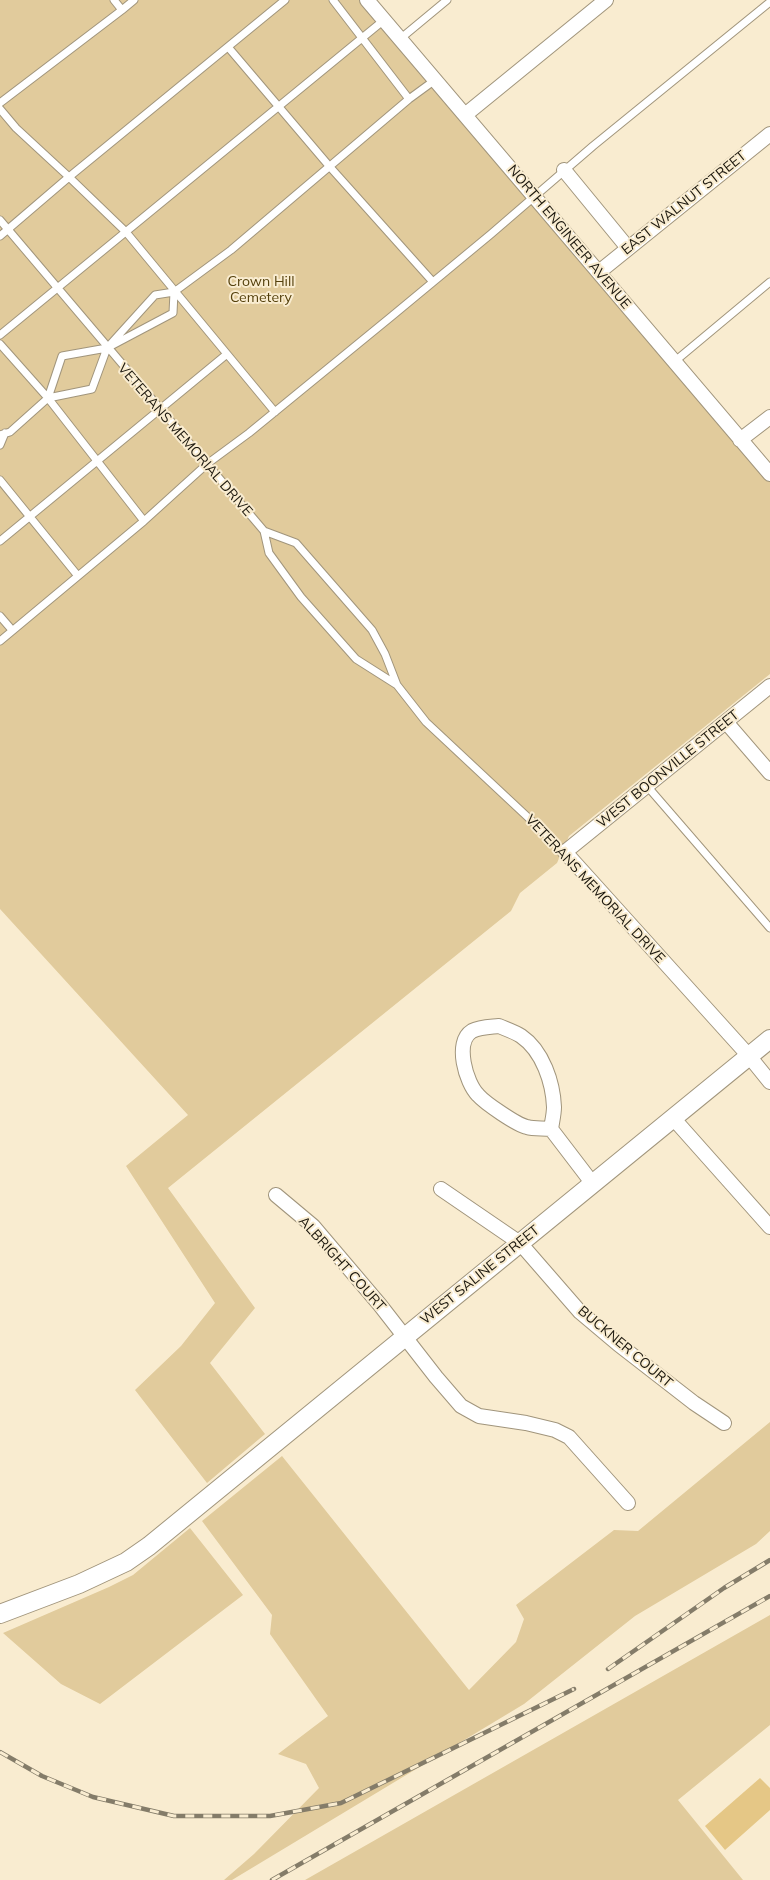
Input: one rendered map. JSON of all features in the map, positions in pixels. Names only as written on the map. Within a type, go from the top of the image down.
[{"type":"street","name":"NORTH ENGINEER AVENUE","points":[[367,0],[770,474]]},
{"type":"street","points":[[465,115],[606,0]]},
{"type":"street","name":"EAST WALNUT STREET","points":[[599,272],[770,134]]},
{"type":"street","points":[[564,170],[628,248]]},
{"type":"street","points":[[740,440],[770,417]]},
{"type":"street","name":"WEST BOONVILLE STREET","points":[[565,852],[770,686]]},
{"type":"street","points":[[726,722],[770,773]]},
{"type":"street","name":"VETERANS MEMORIAL DRIVE","points":[[565,852],[749,1056],[770,1082]]},
{"type":"street","points":[[551,1129],[525,1127],[497,1110],[478,1096],[468,1082],[463,1061],[464,1042],[471,1031],[485,1027],[499,1026],[521,1036],[532,1046],[542,1063],[549,1081],[554,1108],[551,1129],[594,1184]]},
{"type":"street","name":"WEST SALINE STREET","points":[[0,1614],[79,1584],[126,1562],[190,1512],[404,1336],[594,1184],[770,1039]]},
{"type":"street","points":[[674,1118],[770,1228]]},
{"type":"street","name":"BUCKNER COURT","points":[[441,1189],[520,1243],[580,1312],[688,1399],[724,1423]]},
{"type":"street","name":"ALBRIGHT COURT","points":[[276,1195],[313,1226],[380,1305],[436,1377],[462,1406],[479,1416],[526,1423],[555,1430],[569,1437],[628,1503]]},
{"type":"lane","points":[[114,0],[122,10]]},
{"type":"lane","points":[[0,103],[134,0]]},
{"type":"lane","points":[[0,236],[69,177],[285,0]]},
{"type":"lane","points":[[333,0],[363,37],[409,99]]},
{"type":"lane","points":[[400,39],[447,0]]},
{"type":"lane","points":[[0,641],[144,521],[207,464],[275,412],[433,282],[564,170],[770,2]]},
{"type":"lane","points":[[0,335],[384,20]]},
{"type":"lane","points":[[228,47],[330,167],[433,282]]},
{"type":"lane","points":[[48,398],[92,389],[107,348],[155,295],[174,292],[231,250],[409,99],[435,80]]},
{"type":"lane","points":[[0,109],[16,128],[126,232],[174,292],[275,412]]},
{"type":"lane","name":"VETERANS MEMORIAL DRIVE","points":[[0,220],[107,348],[264,531],[269,553],[301,597],[356,659],[397,685]]},
{"type":"lane","points":[[674,362],[770,282]]},
{"type":"lane","points":[[0,445],[3,434],[10,432],[48,398],[62,356],[107,348],[174,313],[174,292]]},
{"type":"lane","points":[[0,344],[48,398],[144,521]]},
{"type":"lane","points":[[0,541],[227,354]]},
{"type":"lane","points":[[0,480],[78,576]]},
{"type":"lane","name":"VETERANS MEMORIAL DRIVE","points":[[264,531],[296,543],[372,630],[385,654],[397,685],[426,722],[565,852]]},
{"type":"lane","points":[[0,616],[12,630]]},
{"type":"lane","points":[[647,786],[770,928]]},
{"type":"green space","name":"Crown Hill Cemetery","points":[[0,0],[359,0],[770,482],[770,674],[569,836],[557,863],[520,893],[511,911],[168,1188],[255,1308],[210,1363],[265,1434],[207,1483],[135,1390],[181,1346],[215,1303],[126,1166],[188,1115],[0,909]]},
{"type":"green space","points":[[770,1422],[770,1531],[756,1544],[635,1616],[524,1704],[232,1880],[224,1880],[254,1854],[319,1788],[306,1764],[278,1754],[328,1716],[270,1634],[272,1615],[202,1521],[282,1456],[469,1690],[516,1642],[524,1619],[516,1605],[614,1530],[638,1531]]},
{"type":"green space","points":[[190,1528],[243,1595],[100,1704],[61,1684],[3,1633],[133,1575]]},
{"type":"green space","points":[[770,1615],[770,1725],[678,1800],[743,1880],[305,1880]]},
{"type":"building","points":[[760,1778],[770,1788],[770,1810],[725,1850],[705,1826]]},
{"type":"railway","points":[[608,1669],[724,1588],[770,1560]]},
{"type":"railway","points":[[272,1880],[770,1596]]},
{"type":"railway","points":[[0,1752],[42,1776],[93,1797],[174,1816],[270,1816],[341,1803],[574,1689]]}]
